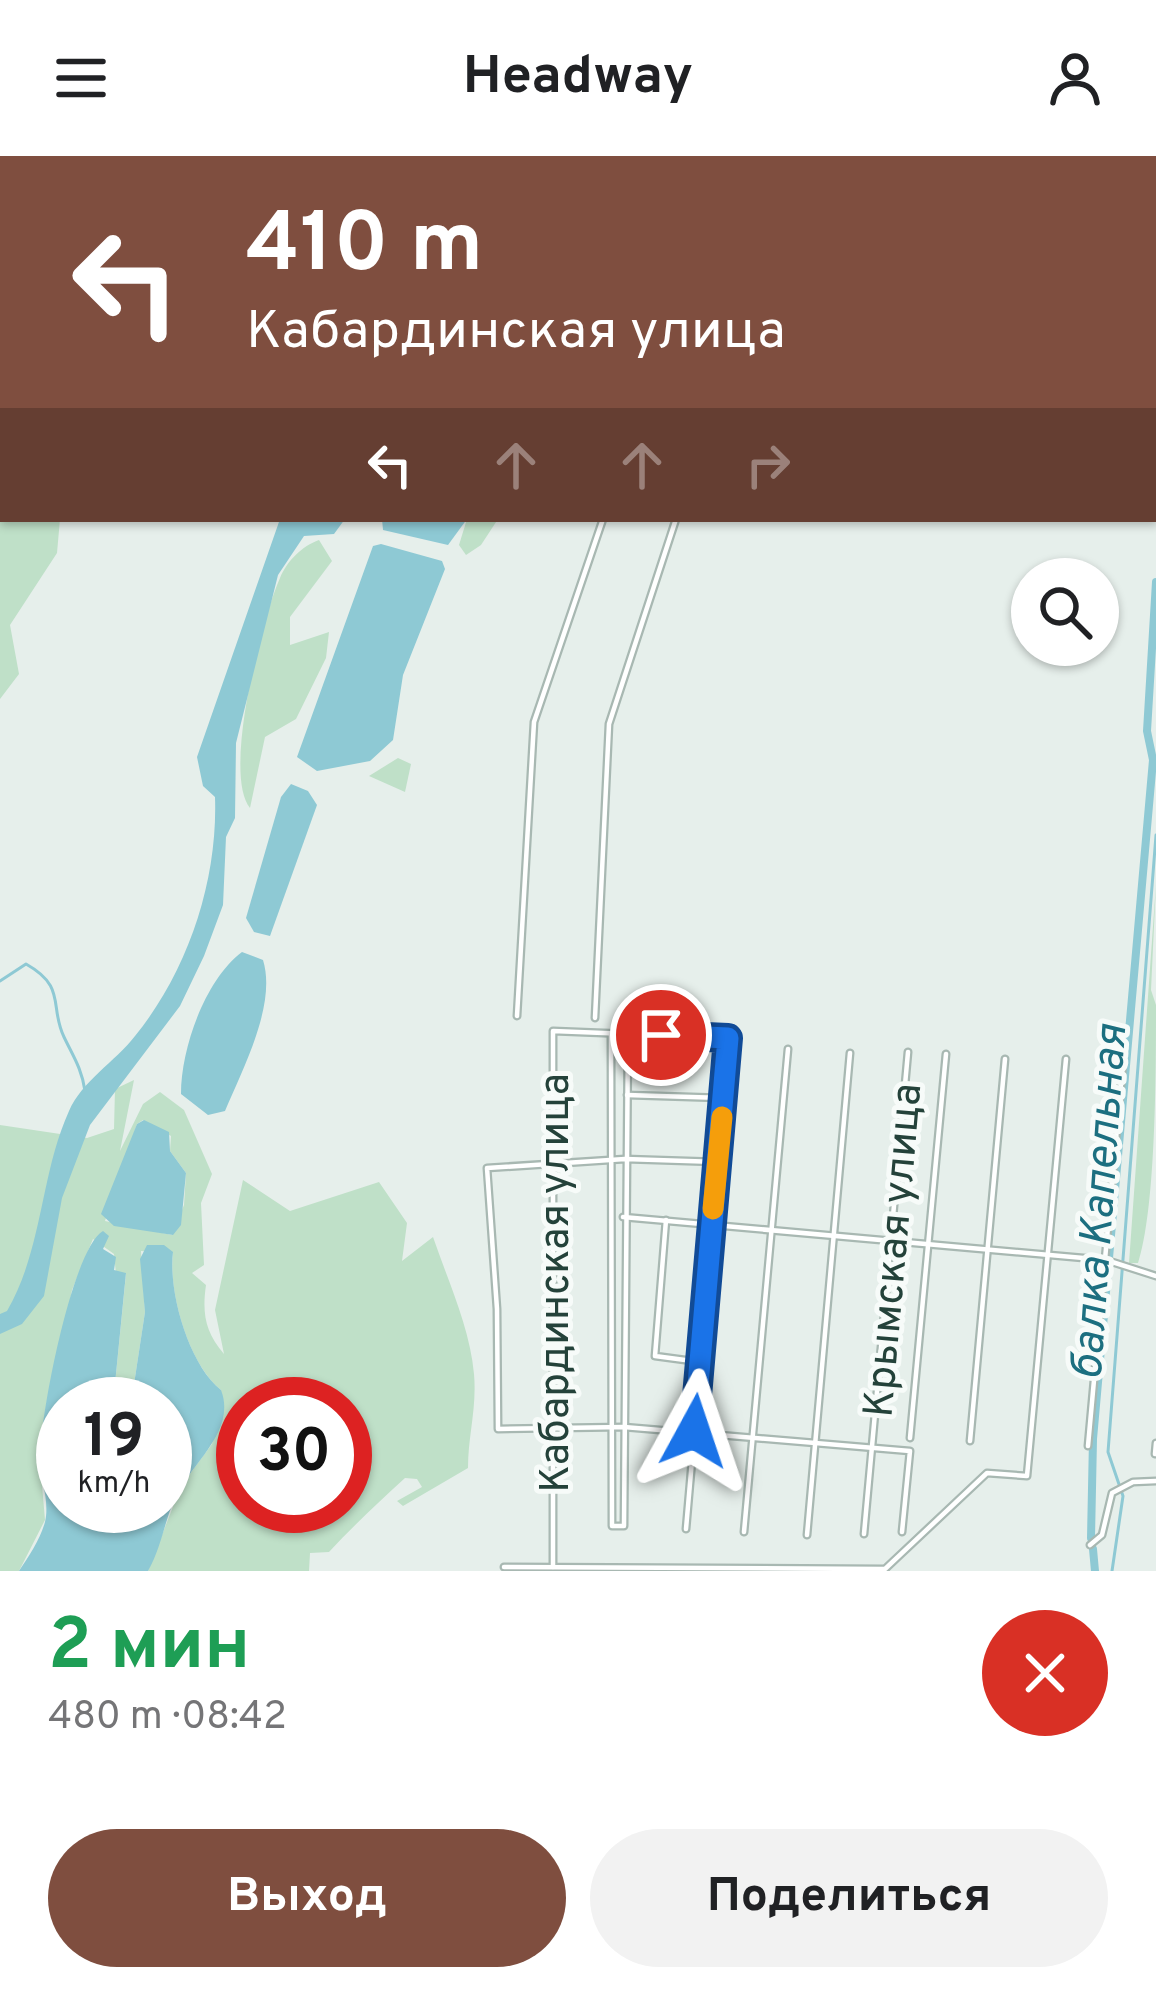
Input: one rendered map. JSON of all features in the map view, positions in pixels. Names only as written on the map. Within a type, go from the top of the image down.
[{"type":"street","points":[[517,1016],[534,722],[602,522]]},
{"type":"street","points":[[595,1018],[609,724],[675,522]]},
{"type":"street","name":"Кабардинская улица","points":[[554,1567],[553,1030],[728,1038],[724,1098]]},
{"type":"street","points":[[611,1033],[612,1526],[624,1526],[628,1034]]},
{"type":"street","points":[[744,1532],[788,1048]]},
{"type":"street","name":"Крымская улица","points":[[864,1534],[908,1052]]},
{"type":"street","points":[[807,1535],[850,1053]]},
{"type":"street","points":[[910,1438],[946,1054]]},
{"type":"street","points":[[970,1441],[1005,1059]]},
{"type":"street","points":[[504,1567],[885,1569],[987,1473],[1027,1476],[1066,1059]]},
{"type":"street","points":[[1088,1446],[1123,1062]]},
{"type":"street","points":[[626,1095],[724,1098],[686,1529]]},
{"type":"street","points":[[718,1162],[625,1159],[487,1168],[497,1309],[497,1429],[624,1426],[910,1451],[902,1532]]},
{"type":"street","points":[[623,1217],[1106,1260],[1156,1276]]},
{"type":"street","points":[[666,1220],[655,1356],[700,1362]]},
{"type":"street","points":[[1155,1454],[1156,1443]]},
{"type":"street","points":[[1093,1544],[1112,1493],[1133,1482],[1156,1481]]},
{"type":"green space","points":[[0,522],[60,522],[57,553],[10,625],[19,674],[0,699]]},
{"type":"green space","points":[[466,522],[496,522],[481,545],[466,555],[459,545]]},
{"type":"green space","points":[[319,540],[332,561],[290,617],[290,645],[329,632],[326,658],[296,719],[265,737],[250,808],[240,763],[242,731],[264,626],[287,566]]},
{"type":"green space","points":[[398,758],[411,764],[405,792],[369,776]]},
{"type":"green space","points":[[1156,884],[1152,1175],[1138,1263],[1129,1263]]},
{"type":"green space","points":[[134,1080],[120,1151],[143,1104],[160,1092],[184,1110],[212,1174],[201,1203],[204,1265],[192,1273],[206,1285],[206,1322],[224,1354],[215,1310],[243,1180],[290,1211],[379,1182],[407,1223],[402,1261],[433,1237],[463,1322],[474,1374],[468,1468],[403,1506],[397,1501],[422,1487],[417,1479],[405,1478],[372,1509],[372,1377],[216,1377],[216,1385],[199,1364],[183,1327],[173,1253],[141,1251],[145,1312],[135,1377],[116,1377],[126,1274],[116,1274],[114,1254],[93,1239],[72,1290],[56,1377],[36,1377],[38,1533],[19,1571],[0,1571],[0,1125],[87,1138],[114,1129],[115,1089]],"holes":[[[143,1120],[171,1136],[170,1151],[186,1173],[184,1205],[172,1235],[105,1221],[137,1124]]]},
{"type":"green space","points":[[216,1420],[216,1533],[347,1533],[329,1552],[310,1553],[309,1571],[148,1571],[163,1533],[192,1533],[192,1471],[212,1444]]},
{"type":"water","points":[[279,522],[343,522],[334,534],[304,536],[278,575],[236,743],[235,818],[226,837],[223,905],[204,956],[180,1006],[90,1125],[62,1198],[44,1296],[22,1324],[0,1334],[0,1314],[7,1311],[28,1263],[69,1111],[82,1090],[154,1011],[196,924],[215,829],[215,797],[203,786],[197,757]]},
{"type":"water","points":[[382,522],[465,522],[448,545],[383,530]]},
{"type":"water","points":[[381,544],[442,561],[445,569],[403,675],[393,740],[370,761],[317,771],[297,757],[373,546]]},
{"type":"water","points":[[291,784],[308,791],[317,805],[270,936],[254,932],[246,918],[281,797]]},
{"type":"water","points":[[242,952],[263,960],[262,1017],[225,1111],[208,1115],[181,1094],[185,1056],[206,997]]},
{"type":"water","points":[[144,1120],[169,1132],[170,1151],[186,1173],[181,1225],[173,1235],[114,1226],[101,1214],[137,1124]]},
{"type":"water","points":[[103,1231],[109,1236],[103,1249],[116,1257],[114,1270],[126,1273],[116,1377],[51,1377],[69,1300],[91,1244]]},
{"type":"water","points":[[147,1245],[164,1245],[173,1252],[174,1287],[183,1327],[199,1364],[216,1385],[216,1436],[192,1472],[192,1377],[135,1377],[145,1312],[140,1259]]},
{"type":"water","points":[[40,1533],[163,1533],[148,1571],[19,1571]]},
{"type":"waterway","points":[[1091,1538],[1093,1439],[1153,760],[1147,731],[1156,582]]},
{"type":"waterway","name":"балка Капельная","points":[[1112,1571],[1123,1496],[1108,1452],[1156,835]]},
{"type":"waterway","points":[[0,981],[26,964],[47,981],[85,1091]]},
{"type":"waterway","points":[[1093,1549],[1095,1571]]},
{"type":"slow traffic","points":[[713,1209],[722,1117]]},
{"type":"route","points":[[661,1035],[728,1038],[694,1431]]}]
